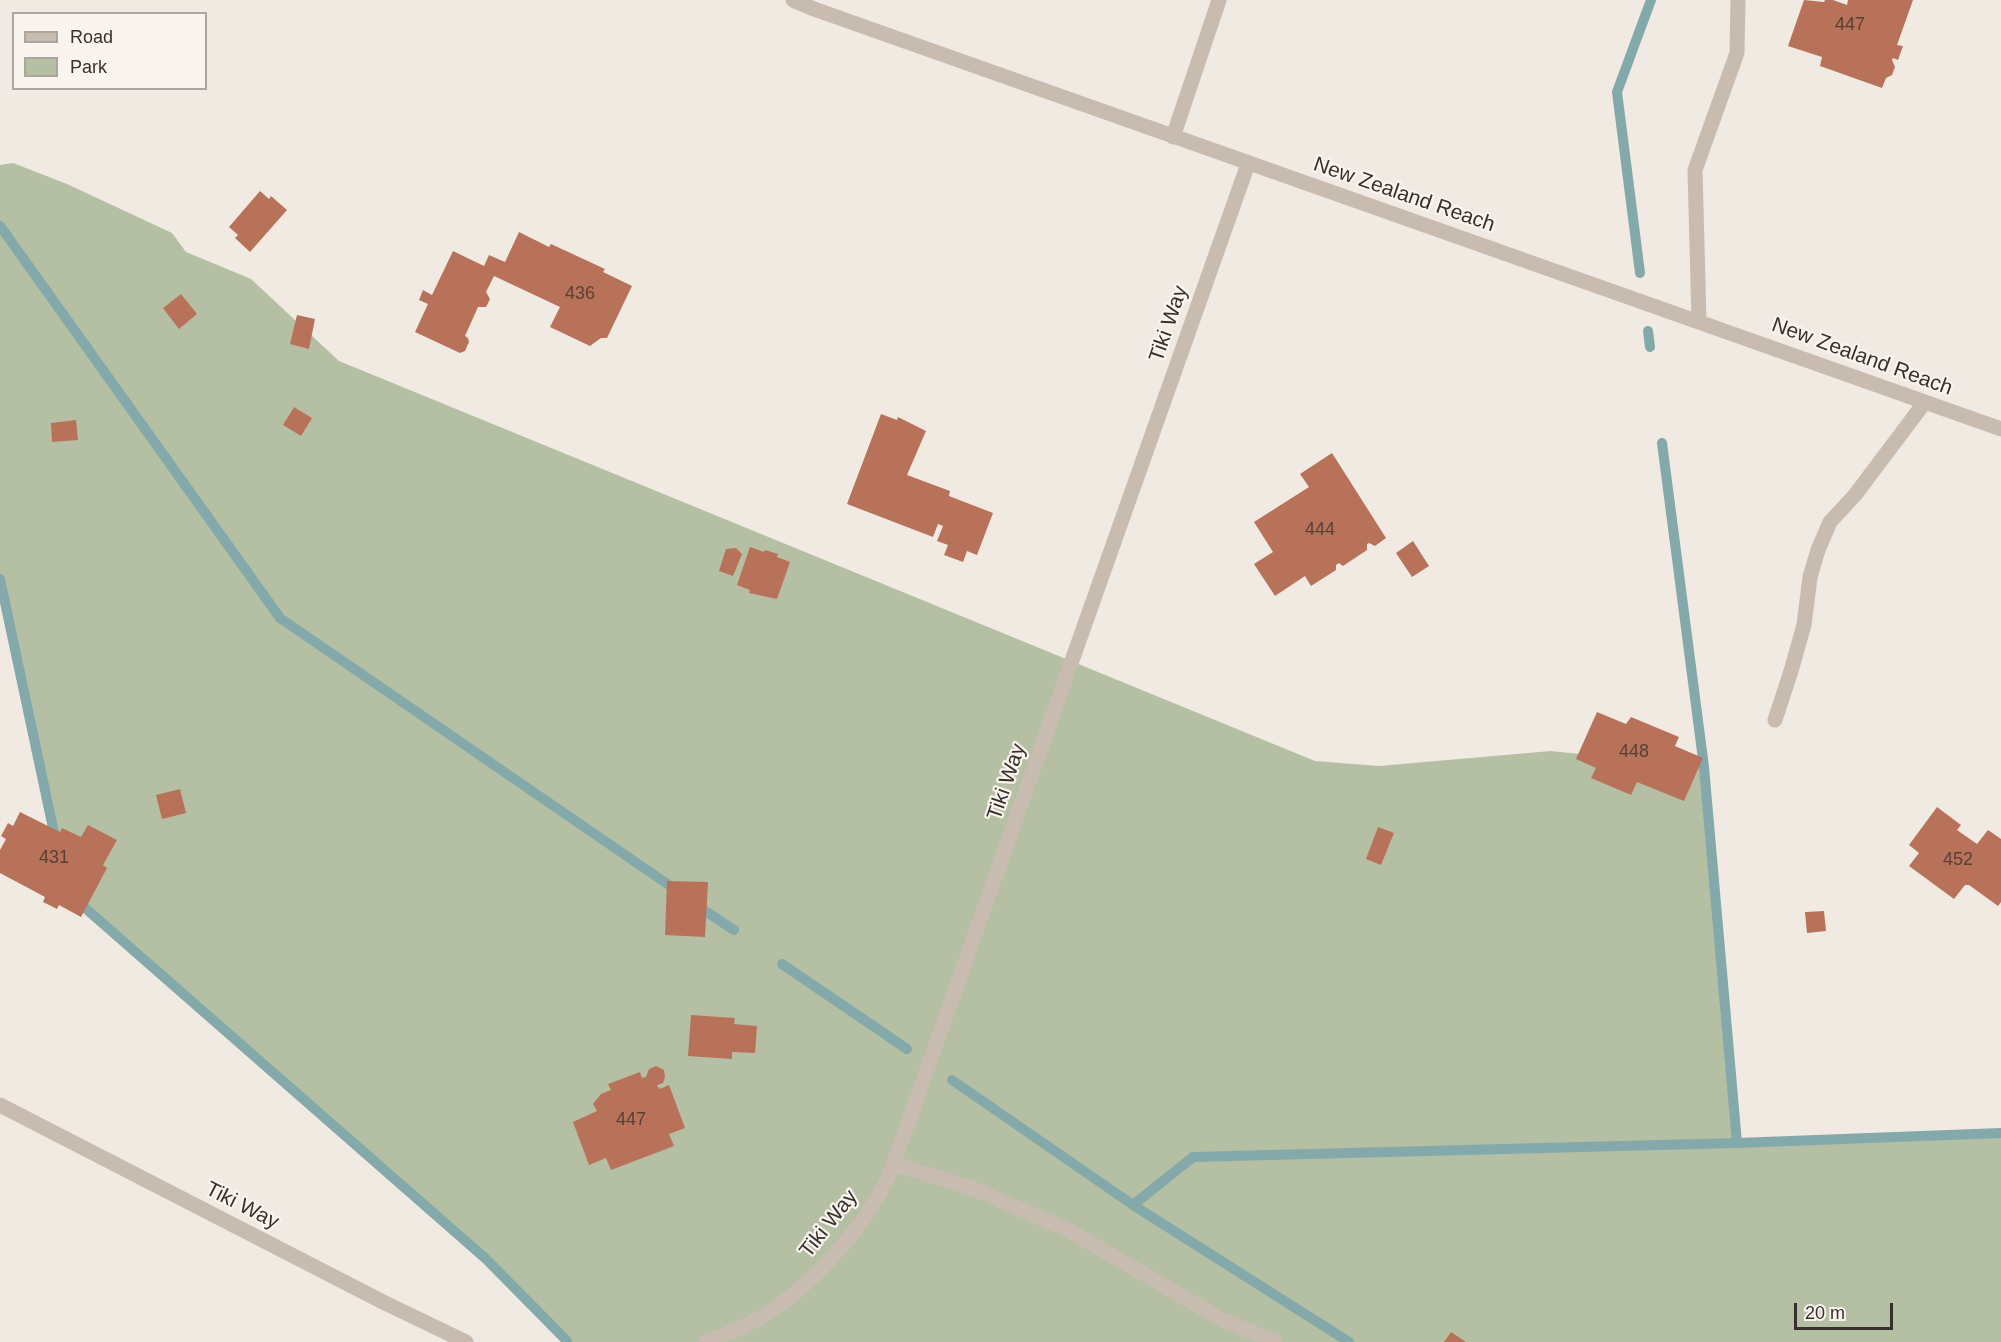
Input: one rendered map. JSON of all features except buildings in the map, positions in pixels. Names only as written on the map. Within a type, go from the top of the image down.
[{"type":"street","name":"New Zealand Reach","points":[[793,0],[1248,164],[1383,209],[2001,429]]},
{"type":"street","points":[[1173,137],[1219,0]]},
{"type":"street","points":[[1699,321],[1695,170],[1737,53],[1738,0]]},
{"type":"street","name":"Tiki Way","points":[[706,1342],[750,1323],[816,1275],[852,1235],[882,1190],[894,1164],[1248,164]]},
{"type":"street","points":[[1775,720],[1804,625],[1810,577],[1830,522],[1855,495],[1925,402]]},
{"type":"street","name":"Tiki Way","points":[[0,1105],[462,1342]]},
{"type":"street","points":[[894,1164],[972,1188],[1068,1230],[1221,1318],[1275,1342]]},
{"type":"green space","points":[[13,163],[67,184],[172,233],[186,252],[251,279],[339,361],[1315,761],[1379,766],[1551,751],[1704,767],[1738,1142],[2001,1134],[2001,1342],[568,1342],[486,1259],[67,892],[0,579],[0,165]]},
{"type":"waterway","points":[[1640,273],[1617,92],[1651,0]]},
{"type":"waterway","points":[[0,226],[280,618],[679,892]]},
{"type":"waterway","points":[[1648,331],[1650,347]]},
{"type":"waterway","points":[[1662,443],[1704,767],[1737,1143]]},
{"type":"waterway","points":[[0,579],[56,842]]},
{"type":"waterway","points":[[76,900],[486,1259],[567,1341]]},
{"type":"waterway","points":[[696,905],[734,930]]},
{"type":"waterway","points":[[782,964],[907,1049]]},
{"type":"waterway","points":[[952,1080],[1133,1205],[1349,1342]]},
{"type":"waterway","points":[[1133,1205],[1193,1157],[1737,1143],[2001,1133]]}]
